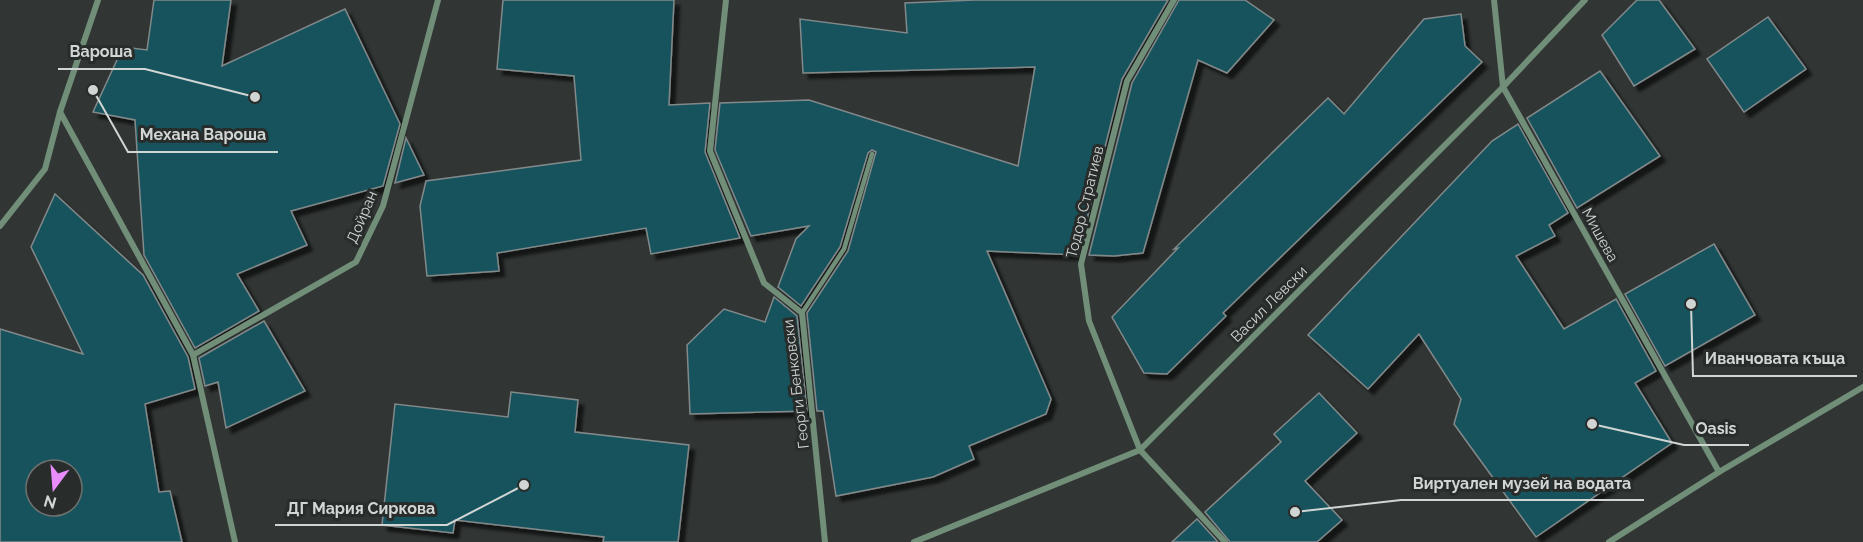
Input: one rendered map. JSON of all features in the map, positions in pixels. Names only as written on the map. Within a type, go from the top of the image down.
[{"type":"street","points":[[0,226],[45,170],[60,112],[98,0]]},
{"type":"street","name":"Дойран","points":[[193,355],[356,262],[383,206],[438,0]]},
{"type":"street","name":"Георги Бенковски","points":[[726,0],[710,151],[765,283],[802,313],[825,542]]},
{"type":"street","name":"Тодор Стратиев","points":[[1140,450],[1089,321],[1081,264],[1127,81],[1174,0]]},
{"type":"street","name":"Мишева","points":[[1494,0],[1503,87],[1719,472]]},
{"type":"street","name":"Васил Левски","points":[[914,542],[1140,450],[1503,87],[1585,0]]},
{"type":"street","points":[[60,112],[193,355],[235,542]]},
{"type":"street","points":[[1609,542],[1719,472],[1863,387]]},
{"type":"street","points":[[1140,450],[1225,542]]},
{"type":"lane","points":[[802,313],[844,249],[872,154]]},
{"type":"building","points":[[154,0],[231,0],[222,66],[345,9],[400,124],[383,186],[291,211],[307,245],[237,274],[259,311],[195,348],[144,255],[135,120],[93,112],[123,47],[147,50]]},
{"type":"building","points":[[503,0],[674,0],[669,105],[710,103],[705,152],[740,238],[651,254],[646,228],[497,253],[499,271],[427,276],[420,206],[426,181],[581,160],[574,76],[497,69]]},
{"type":"building","points":[[974,0],[1168,0],[1122,79],[1078,255],[987,251],[1051,399],[1046,414],[969,446],[974,459],[933,477],[836,496],[823,411],[817,411],[807,313],[848,251],[876,152],[872,150],[868,153],[840,247],[801,306],[778,287],[796,239],[809,226],[751,236],[715,150],[720,103],[809,100],[1018,166],[1035,67],[803,73],[800,19],[907,33],[905,3]]},
{"type":"building","points":[[1179,0],[1245,0],[1274,20],[1227,73],[1198,60],[1143,253],[1114,256],[1089,255],[1132,83]]},
{"type":"building","points":[[1637,0],[1659,0],[1695,49],[1634,86],[1602,35]]},
{"type":"building","points":[[1461,14],[1465,46],[1482,62],[1223,313],[1226,316],[1167,374],[1144,373],[1112,317],[1178,248],[1174,249],[1328,98],[1344,114],[1424,19]]},
{"type":"building","points":[[1768,17],[1806,69],[1744,112],[1707,59]]},
{"type":"building","points":[[1600,71],[1660,156],[1577,208],[1527,118]]},
{"type":"building","points":[[1518,124],[1568,213],[1549,225],[1555,236],[1516,256],[1564,329],[1616,299],[1656,371],[1635,383],[1672,443],[1536,537],[1454,424],[1461,399],[1419,334],[1368,389],[1308,335],[1492,141]]},
{"type":"building","points":[[406,138],[424,175],[395,183]]},
{"type":"building","points":[[55,194],[143,275],[188,357],[195,389],[145,404],[159,492],[170,491],[182,542],[0,542],[0,329],[83,354],[31,247]]},
{"type":"building","points":[[1714,244],[1755,315],[1665,366],[1625,294]]},
{"type":"building","points":[[774,297],[797,316],[807,411],[690,414],[687,345],[724,309],[765,322]]},
{"type":"building","points":[[264,321],[305,391],[226,428],[218,382],[205,386],[199,358]]},
{"type":"building","points":[[511,392],[578,400],[575,432],[689,445],[678,542],[603,542],[604,537],[455,520],[453,533],[382,525],[395,404],[508,417]]},
{"type":"building","points":[[1319,393],[1357,433],[1305,481],[1342,520],[1317,542],[1230,542],[1205,512],[1281,442],[1274,434]]},
{"type":"building","points":[[1197,519],[1218,542],[1172,542]]},
{"type":"place","name":"Механа Вароша","points":[[93,90]]},
{"type":"place","name":"Вароша","points":[[255,97]]},
{"type":"place","name":"Иванчовата къща","points":[[1691,304]]},
{"type":"place","name":"Oasis","points":[[1592,424]]},
{"type":"place","name":"ДГ Мария Сиркова","points":[[524,485]]},
{"type":"place","name":"Виртуален музей на водата","points":[[1295,512]]}]
